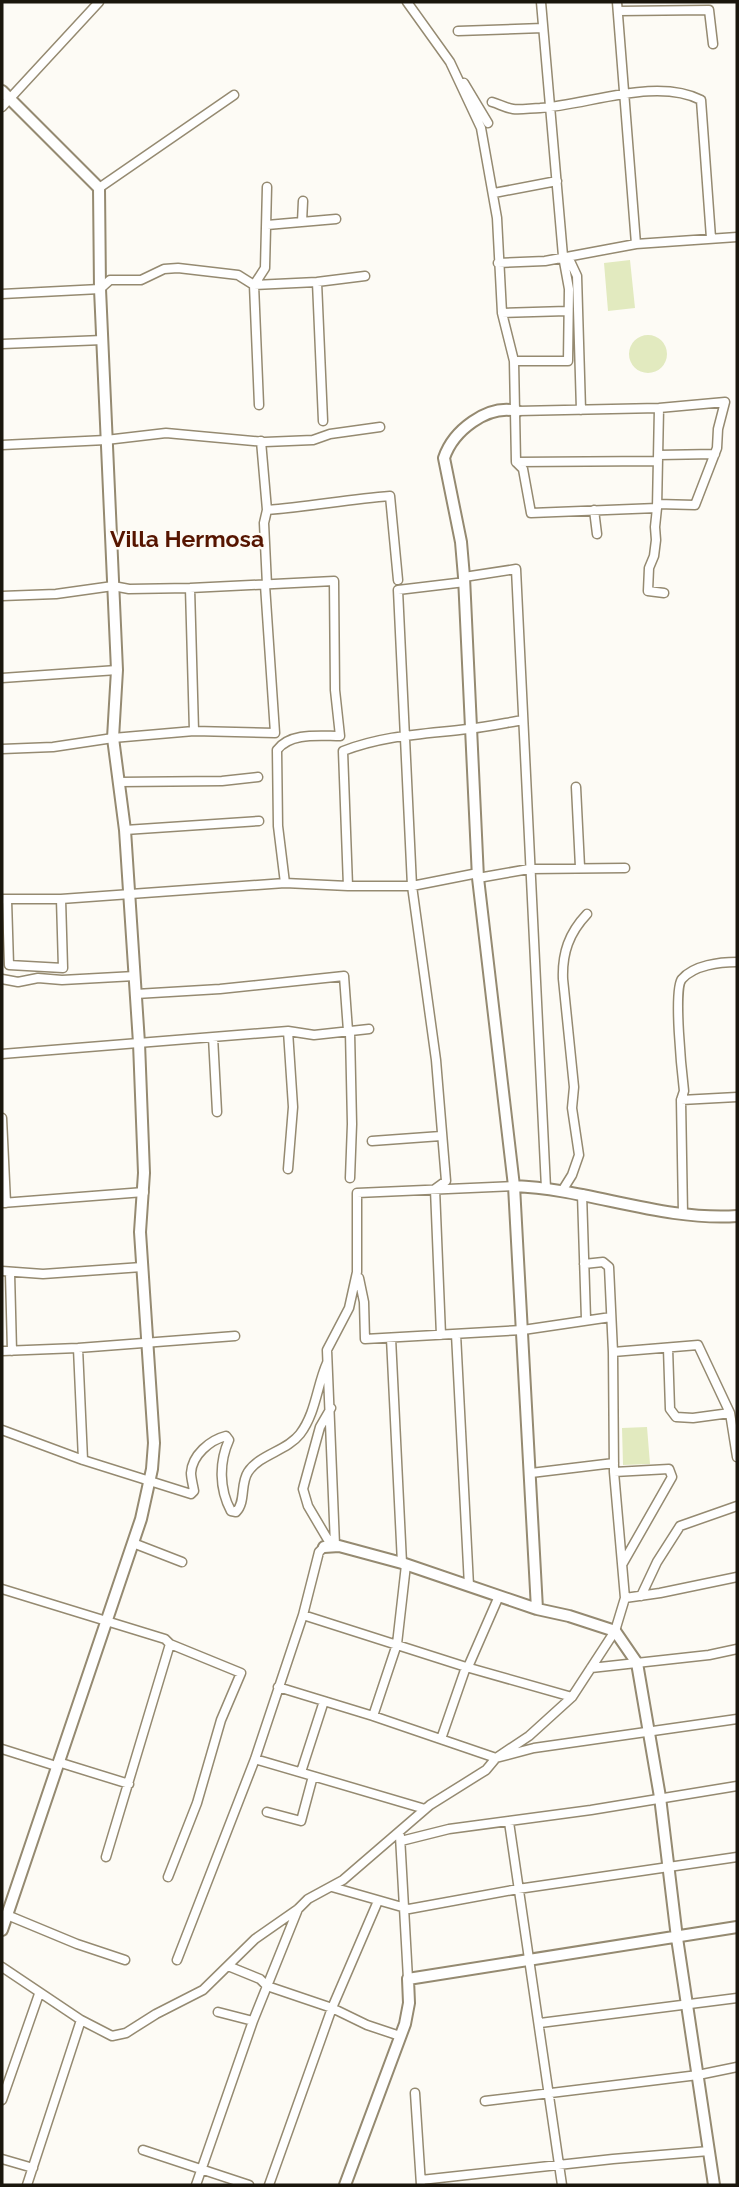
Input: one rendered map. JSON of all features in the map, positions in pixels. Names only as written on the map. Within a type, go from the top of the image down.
[{"type":"street","points":[[2,1930],[133,1543],[149,1481],[154,1443],[140,1232],[144,1192],[139,1043],[125,830],[113,738],[117,670],[100,289],[99,188],[4,99],[99,2]]},
{"type":"street","points":[[407,2],[478,102],[488,122]]},
{"type":"street","points":[[514,361],[568,361],[569,289],[563,256],[541,2]]},
{"type":"street","points":[[692,2],[698,10]]},
{"type":"street","points":[[636,244],[618,6],[709,10],[713,44]]},
{"type":"street","points":[[458,31],[543,28]]},
{"type":"street","points":[[450,62],[481,128],[494,193],[499,236],[502,313],[514,361],[517,411],[516,462],[523,469],[531,513],[695,505],[718,448],[718,429],[725,402],[659,408],[517,411],[508,409],[490,412],[476,419],[454,439],[444,458],[457,516],[464,580],[478,875],[514,1186],[537,1609]]},
{"type":"street","points":[[492,103],[514,109],[550,107],[625,93],[663,91],[701,100],[711,238]]},
{"type":"street","points":[[99,188],[234,95]]},
{"type":"street","points":[[494,193],[557,181]]},
{"type":"street","points":[[259,405],[254,285],[265,268],[267,187]]},
{"type":"street","points":[[302,222],[303,201]]},
{"type":"street","points":[[267,225],[336,219]]},
{"type":"street","points":[[498,263],[545,261],[636,244],[737,237]]},
{"type":"street","points":[[563,256],[570,261],[577,275],[581,410]]},
{"type":"street","points":[[2,294],[100,289],[110,280],[141,280],[164,270],[178,268],[239,275],[254,285],[317,282],[365,276]]},
{"type":"street","points":[[317,282],[323,421]]},
{"type":"street","points":[[502,313],[567,311]]},
{"type":"street","points":[[2,344],[103,340]]},
{"type":"street","points":[[659,408],[656,540],[649,568],[648,591],[664,593]]},
{"type":"street","points":[[2,444],[106,440],[166,433],[261,441],[313,440],[380,427]]},
{"type":"street","points":[[2,749],[53,747],[113,738],[194,731],[275,733],[266,585],[264,523],[267,510],[261,441]]},
{"type":"street","points":[[516,462],[715,454]]},
{"type":"street","points":[[267,510],[390,496],[398,580]]},
{"type":"street","points":[[594,510],[597,534]]},
{"type":"street","points":[[435,1189],[446,1181],[436,1060],[412,886],[398,590],[516,569],[545,1188]]},
{"type":"street","points":[[2,596],[56,594],[113,586],[129,589],[190,588],[334,581],[335,690],[340,736],[288,740],[277,750],[278,826],[285,883]]},
{"type":"street","points":[[190,588],[194,731]]},
{"type":"street","points":[[2,678],[117,670]]},
{"type":"street","points":[[348,886],[343,751],[363,743],[404,734],[471,729],[523,720]]},
{"type":"street","points":[[119,782],[258,777]]},
{"type":"street","points":[[576,787],[580,867]]},
{"type":"street","points":[[125,830],[259,821]]},
{"type":"street","points":[[61,899],[63,968],[9,965],[5,900],[61,899],[285,883],[412,886],[529,869],[625,867]]},
{"type":"street","points":[[562,1191],[572,1175],[579,1155],[572,1108],[574,1087],[563,961],[572,932],[587,914]]},
{"type":"street","points":[[683,1214],[681,1100],[684,1091],[678,1031],[678,986],[682,978],[698,970],[718,962],[736,961]]},
{"type":"street","points":[[2,979],[18,982],[38,978],[62,980],[135,976]]},
{"type":"street","points":[[136,994],[220,989],[344,976],[352,1124],[350,1178]]},
{"type":"street","points":[[2,1054],[288,1031],[314,1035],[369,1029]]},
{"type":"street","points":[[288,1031],[292,1107],[288,1169]]},
{"type":"street","points":[[213,1037],[217,1112]]},
{"type":"street","points":[[681,1100],[737,1097]]},
{"type":"street","points":[[2,1118],[4,1203],[144,1192]]},
{"type":"street","points":[[372,1142],[441,1136]]},
{"type":"street","points":[[330,1546],[331,1408],[327,1350],[349,1308],[357,1272],[357,1193],[514,1186],[582,1194],[636,1207],[683,1214],[737,1216]]},
{"type":"street","points":[[435,1189],[442,1335]]},
{"type":"street","points":[[582,1194],[586,1320]]},
{"type":"street","points":[[2,1967],[80,2020],[112,2036],[126,2033],[203,1990],[255,1939],[308,1899],[332,1887],[400,1837],[425,1809],[485,1770],[496,1758],[529,1736],[572,1697],[615,1630],[625,1598],[614,1467],[609,1267],[603,1262],[584,1264]]},
{"type":"street","points":[[12,1351],[6,1272],[43,1274],[142,1267]]},
{"type":"street","points":[[357,1272],[363,1302],[365,1339],[523,1330],[611,1317]]},
{"type":"street","points":[[456,1334],[469,1586]]},
{"type":"street","points":[[2,1351],[235,1336]]},
{"type":"street","points":[[373,1716],[397,1644],[404,1564],[390,1338]]},
{"type":"street","points":[[613,1352],[698,1345],[730,1413],[737,1457]]},
{"type":"street","points":[[78,1348],[83,1460]]},
{"type":"street","points":[[668,1348],[670,1409],[676,1417],[693,1418],[730,1413]]},
{"type":"street","points":[[2,1430],[83,1460],[191,1494],[194,1491],[191,1473],[196,1458],[206,1445],[226,1436],[229,1440],[221,1459],[221,1475],[228,1504],[232,1511],[236,1512],[240,1507],[248,1471],[287,1447],[301,1433],[317,1397],[327,1363]]},
{"type":"street","points":[[330,1546],[303,1489],[322,1419],[331,1408]]},
{"type":"street","points":[[531,1473],[614,1467],[670,1469],[672,1476],[623,1563]]},
{"type":"street","points":[[641,1596],[657,1562],[680,1526],[737,1506]]},
{"type":"street","points":[[133,1543],[182,1563]]},
{"type":"street","points":[[177,1960],[255,1759],[303,1615],[319,1552],[330,1546],[404,1564],[537,1609],[615,1630],[637,1663],[649,1730],[714,2185]]},
{"type":"street","points":[[625,1598],[737,1577]]},
{"type":"street","points":[[2,1589],[165,1639],[170,1644],[241,1673],[221,1720],[197,1803],[168,1877]]},
{"type":"street","points":[[441,1739],[467,1667],[499,1596]]},
{"type":"street","points":[[303,1615],[572,1697]]},
{"type":"street","points":[[106,1857],[170,1644]]},
{"type":"street","points":[[591,1668],[709,1655],[737,1649]]},
{"type":"street","points":[[278,1687],[496,1758],[534,1748],[737,1719]]},
{"type":"street","points":[[301,1772],[324,1701]]},
{"type":"street","points":[[2,1749],[129,1784]]},
{"type":"street","points":[[255,1759],[425,1809]]},
{"type":"street","points":[[267,1812],[301,1821],[313,1776]]},
{"type":"street","points":[[400,1837],[737,1786]]},
{"type":"street","points":[[509,1822],[562,2185]]},
{"type":"street","points":[[345,2185],[400,2036],[409,2003],[400,1837]]},
{"type":"street","points":[[332,1887],[409,1909],[518,1889],[737,1857]]},
{"type":"street","points":[[269,2185],[332,2008],[378,1901]]},
{"type":"street","points":[[196,2185],[253,2021],[298,1909]]},
{"type":"street","points":[[7,1915],[77,1944],[125,1960]]},
{"type":"street","points":[[408,1979],[737,1927]]},
{"type":"street","points":[[228,1966],[260,1979],[267,1986],[332,2008],[400,2036]]},
{"type":"street","points":[[2,2100],[39,1994]]},
{"type":"street","points":[[540,2023],[737,1998]]},
{"type":"street","points":[[218,2012],[253,2021]]},
{"type":"street","points":[[27,2185],[80,2020]]},
{"type":"street","points":[[485,2101],[698,2075],[737,2067]]},
{"type":"street","points":[[415,2093],[421,2182],[559,2165],[709,2151]]},
{"type":"street","points":[[143,2150],[249,2185]]},
{"type":"street","points":[[2,2159],[33,2168]]},
{"type":"green space","points":[[630,260],[635,308],[608,311],[604,263]]},
{"type":"green space","points":[[648,335],[661,341],[667,354],[661,367],[648,373],[635,367],[629,354],[635,341]]},
{"type":"green space","points":[[647,1427],[650,1464],[623,1465],[622,1428]]},
{"type":"district","name":"Villa Hermosa","points":[[187,538]]}]
